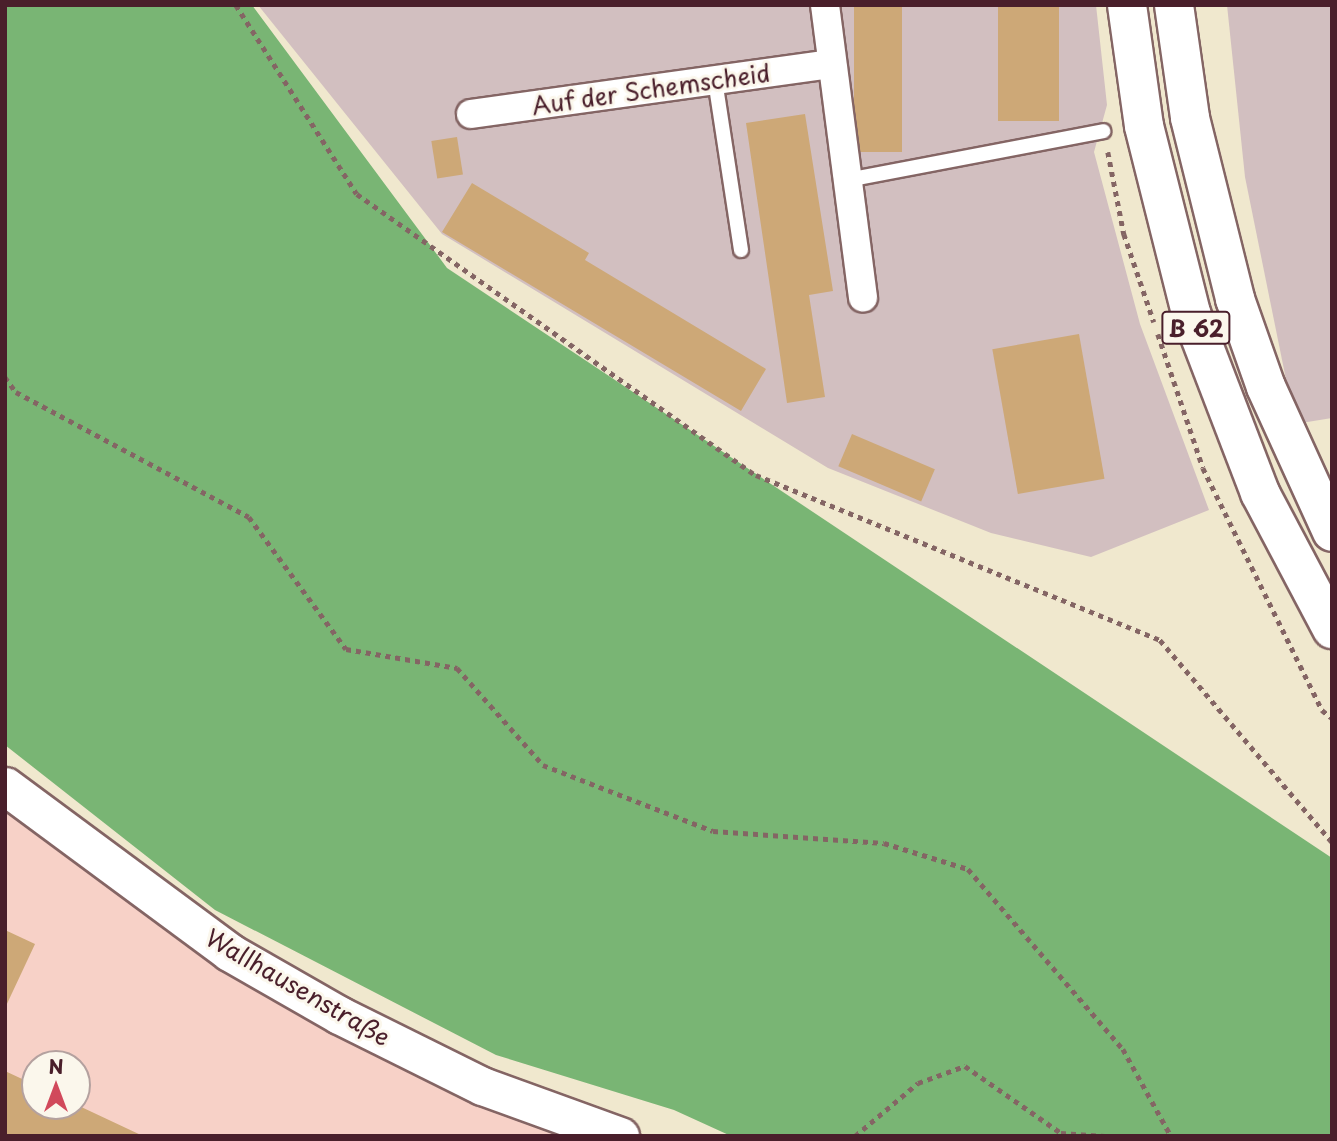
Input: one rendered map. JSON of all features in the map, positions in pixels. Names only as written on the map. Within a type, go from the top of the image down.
[{"type":"highway","name":"B 62","points":[[1127,5],[1144,126],[1191,313],[1261,493],[1332,629]]},
{"type":"highway","name":"B 62","points":[[1174,5],[1190,118],[1235,299],[1266,387],[1332,532]]},
{"type":"street","points":[[825,5],[863,298]]},
{"type":"street","name":"Auf der Schemscheid","points":[[471,114],[831,64]]},
{"type":"street","name":"Wallhausenstraße","points":[[5,786],[229,952],[328,1008],[482,1086],[620,1136]]},
{"type":"lane","points":[[715,80],[741,250]]},
{"type":"lane","points":[[847,180],[1103,131]]},
{"type":"path","points":[[236,5],[357,194],[756,475],[1160,640],[1332,842]]},
{"type":"path","points":[[5,377],[16,392],[249,517],[346,649],[457,668],[542,765],[713,831],[884,843],[968,869],[1123,1049],[1171,1136]]},
{"type":"path","points":[[855,1136],[918,1083],[965,1066],[1061,1133],[1105,1136]]},
{"type":"shaded area","points":[[258,5],[1096,5],[1107,105],[1094,152],[1140,324],[1209,510],[1091,557],[991,533],[828,468],[442,234]]},
{"type":"shaded area","points":[[1227,5],[1332,5],[1332,418],[1295,424],[1245,177]]},
{"type":"shaded area","points":[[5,802],[238,971],[456,1097],[562,1136],[5,1136]]},
{"type":"green space","points":[[5,5],[252,5],[447,268],[1332,858],[1332,1136],[731,1136],[674,1110],[496,1055],[215,910],[5,745]]},
{"type":"building","points":[[854,5],[902,5],[902,152],[854,152]]},
{"type":"building","points":[[998,5],[1059,5],[1059,121],[998,121]]},
{"type":"building","points":[[805,114],[833,291],[809,295],[825,397],[787,403],[746,123]]},
{"type":"building","points":[[457,137],[463,175],[437,179],[431,141]]},
{"type":"building","points":[[472,183],[589,253],[585,260],[766,369],[741,411],[442,232]]},
{"type":"building","points":[[1079,334],[1105,479],[1018,494],[992,349]]},
{"type":"building","points":[[852,434],[935,469],[921,501],[838,466]]},
{"type":"building","points":[[5,930],[35,944],[5,1008]]},
{"type":"building","points":[[5,1071],[21,1078],[21,1120],[91,1120],[91,1112],[143,1136],[5,1136]]}]
